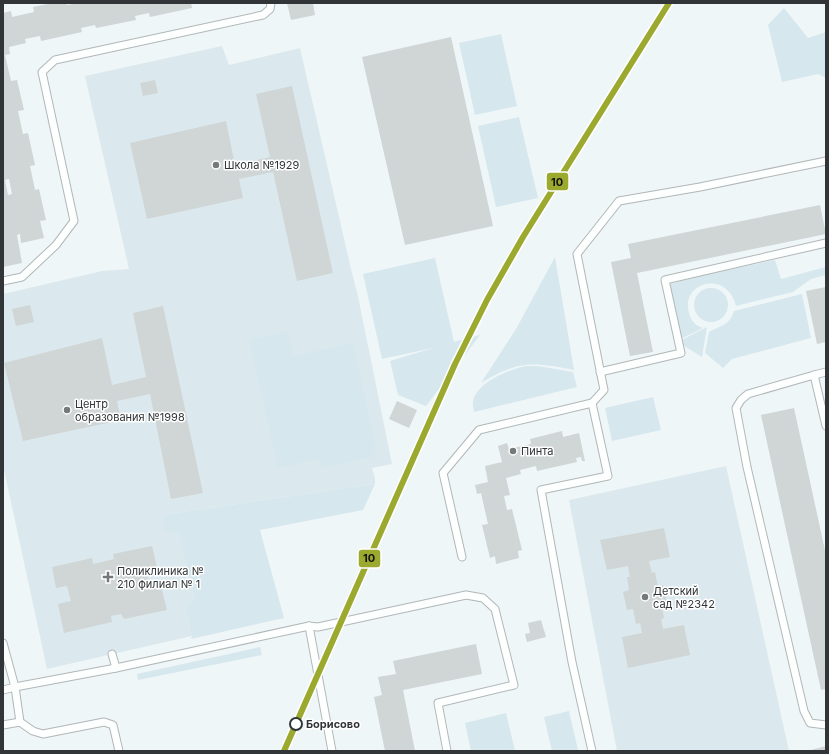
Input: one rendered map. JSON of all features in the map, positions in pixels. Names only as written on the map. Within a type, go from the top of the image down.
[{"type":"lane","points":[[3,281],[22,277],[56,245],[74,221],[42,72],[55,60],[263,15],[270,9],[271,3]]},
{"type":"lane","points":[[462,557],[443,473],[478,430],[592,403],[604,390],[577,254],[619,201],[700,187],[826,161]]},
{"type":"lane","points":[[600,372],[681,353],[665,280],[826,243]]},
{"type":"lane","points":[[826,372],[814,374],[748,394],[741,400],[736,408],[747,467],[804,711],[810,723],[826,725]]},
{"type":"lane","points":[[814,374],[826,426]]},
{"type":"lane","points":[[592,403],[608,476],[541,490],[572,662],[592,751]]},
{"type":"lane","points":[[3,690],[116,668],[309,626],[318,627],[466,595],[483,598],[495,609],[514,685],[438,703],[447,751]]},
{"type":"lane","points":[[309,626],[332,751]]},
{"type":"lane","points":[[3,643],[15,687],[20,722]]},
{"type":"lane","points":[[112,654],[116,668]]},
{"type":"lane","points":[[3,725],[20,722],[33,731],[43,734],[104,722],[113,725],[119,751]]},
{"type":"shaded area","points":[[784,8],[808,38],[826,32],[826,78],[818,74],[782,82],[768,25]]},
{"type":"shaded area","points":[[501,34],[517,106],[475,115],[459,43]]},
{"type":"shaded area","points":[[222,46],[229,65],[300,48],[358,296],[392,464],[372,468],[375,484],[162,515],[178,532],[184,553],[195,601],[185,607],[192,636],[47,669],[3,465],[3,294],[102,271],[129,269],[85,76]]},
{"type":"shaded area","points":[[519,117],[538,198],[496,207],[478,126]]},
{"type":"shaded area","points":[[555,257],[574,370],[548,365],[526,365],[506,370],[481,383],[516,329]]},
{"type":"shaded area","points":[[435,258],[454,342],[480,335],[426,406],[398,395],[390,361],[433,348],[382,359],[363,274]]},
{"type":"shaded area","points":[[775,260],[781,279],[826,267],[826,275],[811,279],[793,292],[736,306],[731,294],[724,287],[715,284],[706,284],[698,287],[691,294],[688,302],[689,313],[694,323],[703,328],[679,340],[667,285],[699,276]]},
{"type":"shaded area","points":[[708,288],[714,288],[723,293],[727,299],[727,311],[723,317],[714,322],[708,322],[699,317],[694,308],[694,302],[699,293]]},
{"type":"shaded area","points":[[802,294],[811,338],[732,359],[723,368],[705,353],[709,332],[730,320],[734,311]]},
{"type":"shaded area","points":[[707,327],[702,357],[678,342]]},
{"type":"shaded area","points":[[288,331],[294,356],[353,343],[376,446],[374,447],[376,456],[321,468],[319,459],[278,468],[249,340]]},
{"type":"shaded area","points":[[525,366],[538,366],[573,372],[577,387],[474,412],[473,404],[479,389],[493,378]]},
{"type":"shaded area","points":[[653,397],[661,430],[612,441],[605,408]]},
{"type":"shaded area","points":[[726,466],[789,751],[617,751],[569,500]]},
{"type":"shaded area","points":[[375,484],[363,510],[260,530],[284,618],[191,639],[192,636],[185,607],[195,600],[178,532],[165,533],[162,515]]},
{"type":"shaded area","points":[[260,647],[262,655],[138,680],[137,674]]},
{"type":"shaded area","points":[[569,711],[578,750],[552,751],[544,717]]},
{"type":"shaded area","points":[[506,713],[515,751],[471,751],[465,723]]},
{"type":"building","points":[[53,3],[67,3],[67,5],[79,3],[191,3],[192,8],[150,17],[149,13],[135,16],[136,20],[96,28],[95,25],[81,28],[82,32],[41,41],[40,36],[25,39],[26,43],[9,47],[10,54],[5,55],[11,81],[17,80],[24,110],[18,111],[23,134],[28,133],[35,165],[30,166],[35,190],[39,189],[46,220],[40,221],[44,238],[21,243],[20,234],[17,235],[22,263],[3,267],[3,13],[11,11],[12,17],[34,12],[33,7]],"holes":[[[9,179],[12,194],[8,195],[5,180]]]},
{"type":"building","points":[[287,3],[313,3],[315,15],[291,20]]},
{"type":"building","points":[[451,37],[493,226],[405,245],[362,57]]},
{"type":"building","points":[[155,80],[158,93],[143,96],[140,83]]},
{"type":"building","points":[[292,86],[333,273],[297,281],[273,172],[239,179],[243,198],[147,219],[130,143],[226,121],[235,165],[270,157],[256,94]]},
{"type":"building","points":[[820,205],[826,234],[637,273],[653,352],[630,356],[611,262],[631,258],[628,244]]},
{"type":"building","points":[[826,287],[826,342],[817,344],[806,291]]},
{"type":"building","points":[[30,305],[34,322],[16,326],[12,309]]},
{"type":"building","name":"Центр образования №1998","points":[[163,306],[203,493],[171,499],[150,394],[117,401],[121,420],[23,441],[4,363],[102,338],[112,385],[146,377],[133,313]]},
{"type":"building","points":[[397,401],[417,410],[409,428],[389,419]]},
{"type":"building","points":[[794,408],[826,555],[826,689],[821,690],[761,415]]},
{"type":"building","points":[[562,431],[563,437],[579,433],[585,461],[582,461],[581,457],[576,458],[577,462],[537,471],[536,466],[520,470],[521,474],[506,478],[510,495],[504,496],[507,510],[512,509],[522,550],[518,551],[519,558],[496,564],[495,556],[490,558],[482,525],[488,524],[481,493],[477,494],[475,485],[488,482],[485,466],[502,462],[498,446],[507,443],[509,449],[531,444],[530,439]]},
{"type":"building","name":"Детский сад №2342","points":[[664,528],[670,557],[649,561],[652,573],[655,572],[658,587],[663,585],[667,602],[661,603],[664,618],[661,619],[663,629],[684,625],[690,655],[628,668],[622,637],[642,633],[640,623],[636,624],[633,609],[627,610],[623,592],[629,590],[627,577],[630,577],[628,566],[607,570],[600,540]]},
{"type":"building","points":[[152,546],[157,568],[146,570],[150,588],[161,586],[167,610],[124,619],[121,614],[111,616],[112,622],[64,633],[58,604],[71,601],[67,586],[56,588],[52,567],[92,558],[93,564],[114,559],[113,554]]},
{"type":"building","points":[[541,620],[546,637],[527,642],[525,634],[530,633],[528,623]]},
{"type":"building","points":[[476,644],[482,674],[403,690],[415,751],[385,751],[374,697],[382,695],[378,677],[396,674],[393,661]]},
{"type":"building","points":[[826,746],[826,751],[811,750]]},
{"type":"transit line","name":"10","points":[[284,751],[455,364],[487,300],[523,237],[669,3]]},
{"type":"place","name":"Школа №1929","points":[[216,165]]},
{"type":"place","name":"Центр образования №1998","points":[[67,410]]},
{"type":"place","name":"Пинта","points":[[513,451]]},
{"type":"place","name":"Поликлиника № 210 филиал № 1","points":[[108,577]]},
{"type":"place","name":"Детский сад №2342","points":[[645,597]]},
{"type":"place","name":"Борисово","points":[[296,724]]}]
